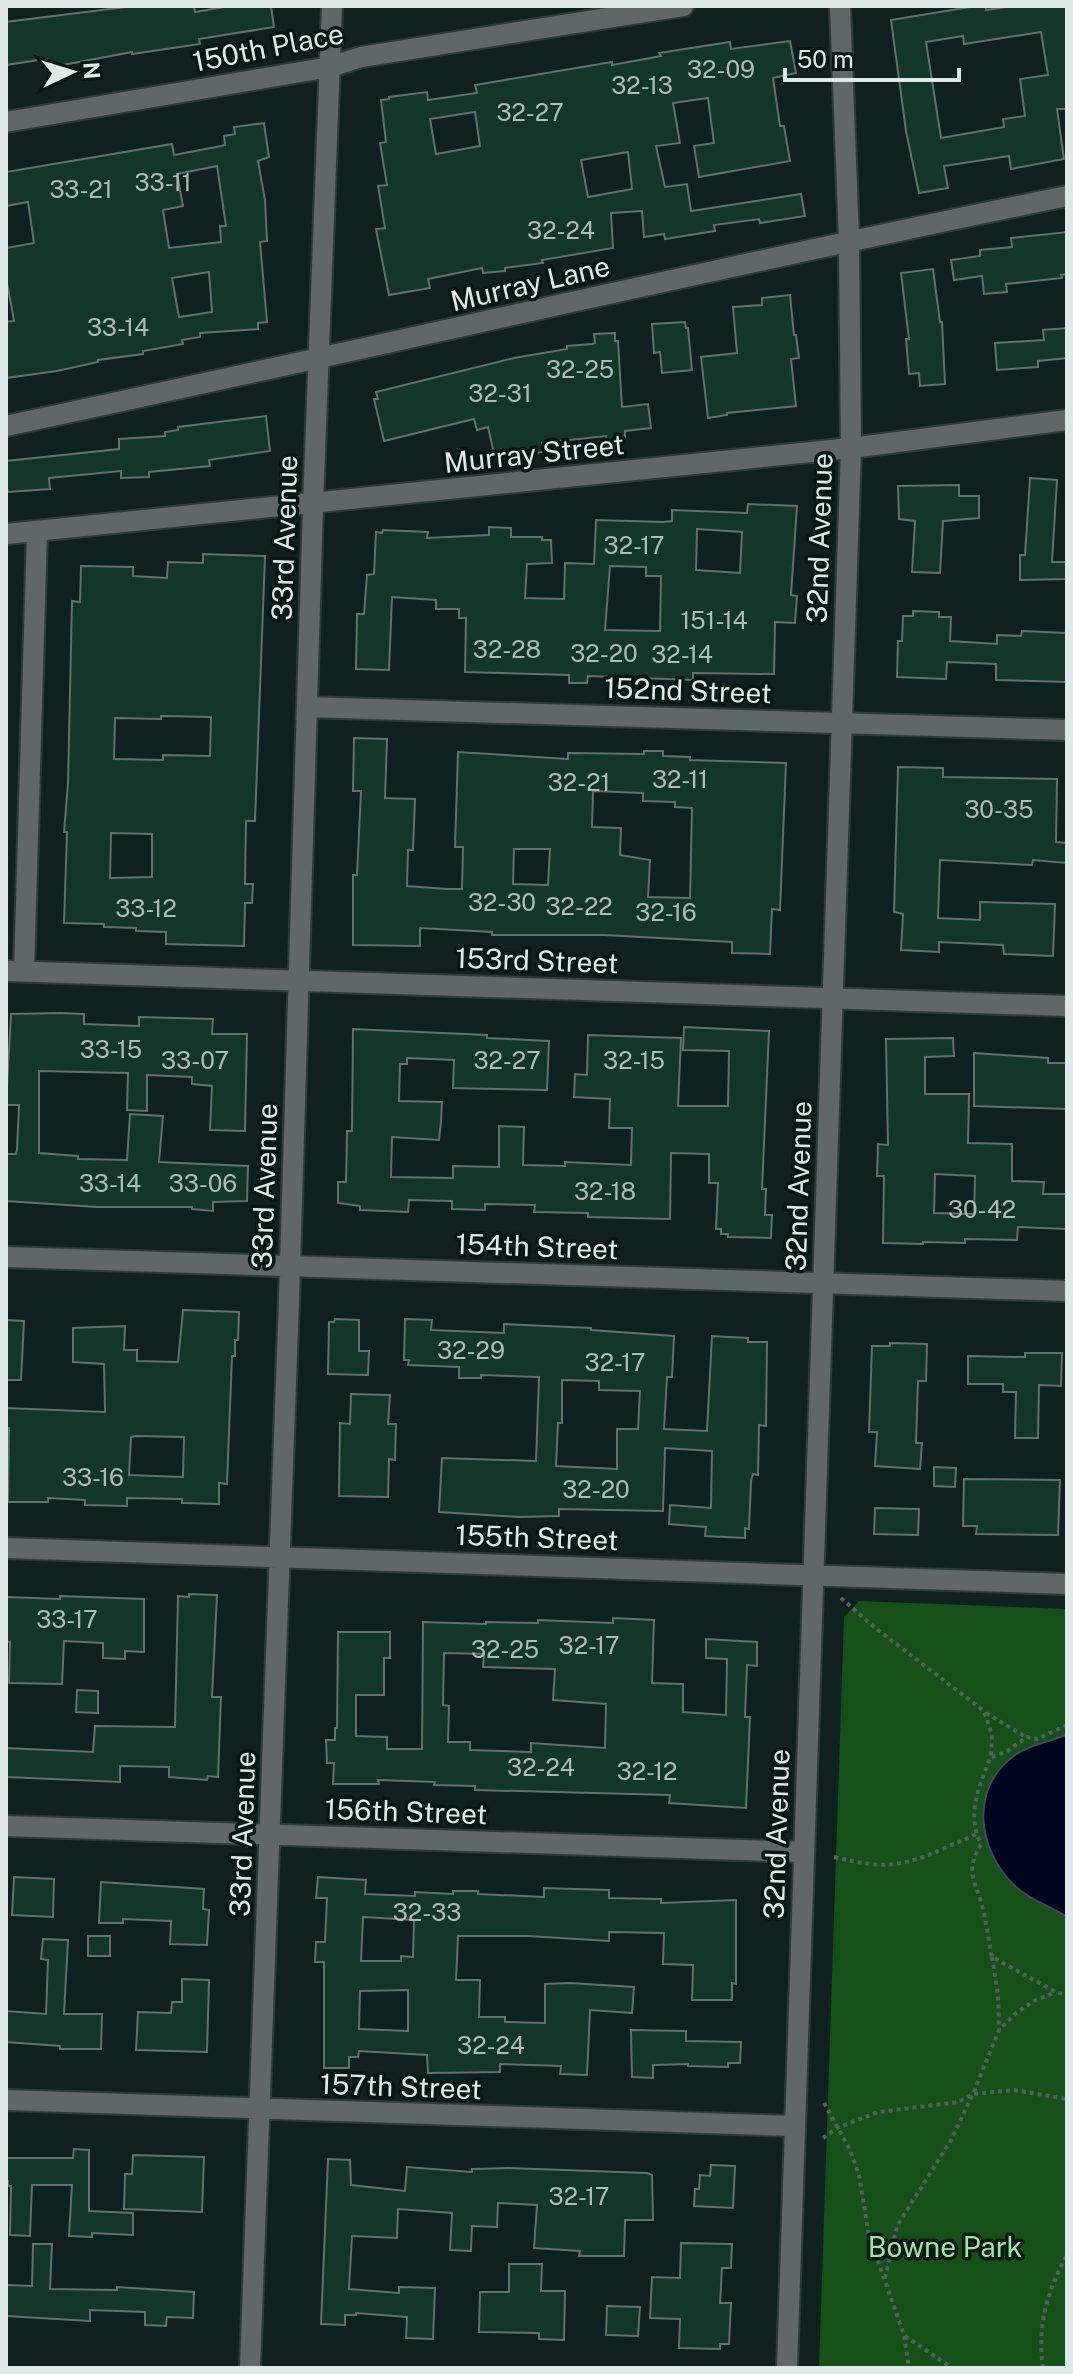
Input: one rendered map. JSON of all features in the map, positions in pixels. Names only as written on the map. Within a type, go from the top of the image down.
[{"type":"street","name":"33rd Avenue","points":[[250,2368],[332,6]]},
{"type":"street","name":"150th Place","points":[[6,122],[330,67],[361,57],[683,6]]},
{"type":"street","name":"32nd Avenue","points":[[787,2368],[851,448],[849,240],[840,6]]},
{"type":"street","name":"Murray Lane","points":[[6,426],[318,360],[849,240],[1067,196]]},
{"type":"street","name":"Murray Street","points":[[6,534],[851,448],[1067,420]]},
{"type":"street","points":[[15,971],[37,532]]},
{"type":"street","name":"152nd Street","points":[[307,707],[1067,730]]},
{"type":"street","name":"153rd Street","points":[[15,971],[1067,1006]]},
{"type":"street","name":"154th Street","points":[[6,1257],[1067,1291]]},
{"type":"street","name":"155th Street","points":[[6,1548],[1067,1584]]},
{"type":"street","name":"156th Street","points":[[6,1826],[804,1852]]},
{"type":"street","name":"157th Street","points":[[6,2100],[794,2126]]},
{"type":"path","points":[[841,1598],[984,1711],[1027,1737],[1037,1739],[1067,1725]]},
{"type":"path","points":[[984,1711],[992,1735],[990,1758],[976,1795],[973,1819],[981,1844],[973,1857],[971,1879],[979,1897],[992,1957],[999,2030]]},
{"type":"path","points":[[990,1758],[1027,1737]]},
{"type":"path","points":[[834,1857],[883,1866],[901,1865],[959,1844],[976,1834]]},
{"type":"path","points":[[992,1957],[1067,1995]]},
{"type":"path","points":[[885,2278],[897,2226],[907,2206],[939,2161],[973,2094],[999,2030],[1034,2001],[1056,1992]]},
{"type":"path","points":[[823,2138],[837,2128],[878,2112],[958,2102],[973,2094],[1014,2090],[1067,2099]]},
{"type":"path","points":[[824,2103],[850,2150],[859,2175],[869,2236],[904,2335],[909,2368]]},
{"type":"path","points":[[1043,2368],[1041,2323],[1051,2287],[1067,2255]]},
{"type":"path","points":[[904,2335],[952,2368]]},
{"type":"green space","name":"Bowne Park","points":[[859,1601],[1067,1609],[1067,2368],[819,2368],[844,1617]]},
{"type":"water","points":[[1067,1734],[1067,1917],[1014,1885],[992,1854],[983,1819],[990,1784],[1000,1769],[1021,1751]]},
{"type":"building","points":[[134,6],[194,6],[195,12],[230,6],[271,6],[274,27],[199,39],[200,44],[132,52],[47,68],[45,59],[6,65],[6,22]]},
{"type":"building","points":[[976,6],[986,6],[986,10],[1013,6],[1067,6],[1067,109],[1057,109],[1064,159],[1011,169],[1009,156],[944,166],[948,188],[919,193],[906,131],[891,20]],"holes":[[[1041,32],[1048,75],[1020,79],[1025,116],[1003,119],[1004,127],[941,138],[926,42],[963,36],[964,44]]]},
{"type":"building","points":[[790,41],[796,73],[773,78],[780,126],[784,126],[790,161],[699,177],[694,146],[714,143],[708,98],[673,103],[680,143],[656,146],[665,187],[687,184],[691,211],[801,194],[805,216],[760,223],[759,219],[714,225],[715,231],[665,239],[664,234],[644,237],[642,211],[611,213],[613,248],[542,260],[543,263],[505,268],[505,271],[483,273],[482,268],[428,279],[430,288],[389,295],[376,229],[385,228],[378,186],[387,185],[380,143],[386,142],[381,100],[427,92],[428,100],[477,93],[475,85],[612,62],[612,65],[661,56],[659,53],[730,42],[731,49]],"holes":[[[475,112],[480,146],[436,154],[430,119]],[[628,152],[632,189],[588,197],[581,160]]]},
{"type":"building","points":[[264,123],[269,157],[258,161],[265,200],[267,241],[260,242],[267,322],[258,323],[258,329],[200,333],[200,337],[182,340],[183,344],[143,351],[143,354],[6,378],[6,322],[14,321],[6,277],[6,248],[34,243],[28,202],[6,206],[6,172],[172,144],[174,155],[221,146],[225,145],[224,136],[235,134],[234,127]],"holes":[[[217,166],[226,226],[220,226],[221,242],[169,248],[163,210],[183,206],[177,174]],[[209,272],[212,312],[179,317],[172,278]]]},
{"type":"building","points":[[1067,232],[1067,274],[1061,275],[1062,278],[1006,284],[1007,292],[984,294],[982,276],[954,280],[951,260],[980,256],[980,250],[1012,247],[1011,238]]},
{"type":"building","points":[[933,269],[942,322],[945,384],[920,386],[919,373],[909,374],[906,339],[909,339],[901,273]]},
{"type":"building","points":[[790,295],[799,358],[791,359],[796,406],[708,418],[701,357],[737,353],[733,307],[762,305],[762,298]]},
{"type":"building","points":[[685,322],[692,370],[662,373],[660,352],[654,353],[652,324]]},
{"type":"building","points":[[1067,328],[1067,358],[1038,361],[1038,367],[997,370],[995,343],[1044,340],[1043,330]]},
{"type":"building","points":[[615,333],[622,407],[648,404],[651,428],[625,431],[625,438],[606,440],[606,436],[542,443],[543,452],[495,458],[488,427],[477,430],[474,419],[384,441],[374,399],[378,399],[376,392],[514,358],[567,349],[567,346],[592,344],[595,343],[594,334]]},
{"type":"building","points":[[266,416],[270,451],[209,460],[210,466],[149,472],[149,477],[121,478],[121,471],[49,478],[50,489],[8,492],[6,485],[6,461],[119,449],[119,439],[165,436],[165,432],[178,430],[178,427]]},
{"type":"building","points":[[1030,478],[1057,480],[1052,562],[1067,562],[1067,579],[1020,580],[1020,555],[1025,555]]},
{"type":"building","points":[[959,485],[959,496],[979,496],[979,518],[943,521],[940,573],[912,572],[915,521],[899,519],[898,486]]},
{"type":"building","points":[[748,504],[797,506],[791,595],[797,596],[795,623],[775,622],[774,674],[693,673],[693,680],[588,676],[587,683],[569,683],[569,675],[465,672],[466,618],[459,618],[459,609],[436,609],[436,600],[392,597],[389,670],[356,669],[357,614],[364,614],[367,575],[374,574],[376,532],[428,532],[427,538],[489,535],[489,527],[511,528],[511,537],[551,540],[552,563],[527,564],[525,598],[564,599],[565,563],[594,564],[596,520],[672,521],[672,510],[747,513]],"holes":[[[697,529],[742,532],[740,573],[696,570]],[[610,566],[646,567],[646,576],[661,576],[660,631],[605,630]]]},
{"type":"building","points":[[203,554],[265,556],[255,821],[246,821],[245,884],[253,884],[252,903],[245,903],[244,946],[166,944],[166,932],[104,927],[104,924],[64,923],[72,601],[80,602],[81,566],[133,567],[133,576],[167,578],[168,562],[203,563]],"holes":[[[161,716],[211,717],[210,756],[163,755],[163,760],[114,759],[115,718],[161,719]],[[111,833],[152,834],[152,877],[110,878]]]},
{"type":"building","points":[[913,611],[939,612],[939,617],[951,617],[950,641],[997,644],[997,635],[1021,636],[1022,631],[1067,633],[1067,682],[996,680],[996,664],[947,662],[946,679],[897,677],[898,641],[902,641],[903,616],[913,616]]},
{"type":"building","points":[[354,738],[387,739],[385,798],[415,799],[413,850],[408,850],[407,886],[462,889],[463,847],[455,847],[458,752],[568,759],[568,753],[644,754],[644,751],[663,751],[663,756],[690,757],[690,760],[786,763],[780,910],[772,909],[770,954],[732,953],[732,942],[604,935],[492,935],[492,932],[420,928],[420,946],[353,945],[353,875],[357,875],[361,791],[353,791]],"holes":[[[593,791],[643,793],[643,801],[675,802],[675,807],[692,808],[690,898],[648,897],[650,860],[620,855],[621,828],[592,827]],[[514,849],[550,849],[548,885],[513,884]]]},
{"type":"building","points":[[898,767],[943,768],[943,777],[1057,779],[1056,842],[1067,843],[1067,863],[1033,860],[1032,865],[940,860],[938,918],[980,920],[980,902],[1055,904],[1053,956],[1004,954],[1003,945],[939,942],[939,952],[901,950],[903,914],[894,912]]},
{"type":"building","points":[[11,1014],[84,1014],[84,1024],[139,1026],[139,1017],[213,1019],[212,1034],[247,1034],[245,1131],[210,1130],[212,1086],[192,1084],[192,1077],[147,1075],[147,1111],[127,1110],[128,1073],[39,1071],[39,1153],[78,1156],[78,1159],[127,1160],[130,1114],[163,1116],[159,1162],[248,1166],[247,1201],[213,1202],[213,1211],[192,1207],[97,1207],[6,1201],[6,1154],[16,1154],[19,1105],[6,1105]]},
{"type":"building","points":[[684,1027],[769,1031],[762,1189],[766,1189],[765,1215],[772,1215],[771,1238],[728,1237],[728,1234],[721,1234],[721,1229],[716,1229],[718,1183],[709,1183],[709,1154],[671,1153],[670,1219],[534,1212],[535,1205],[485,1204],[485,1210],[452,1209],[452,1201],[409,1200],[408,1212],[360,1210],[360,1206],[338,1203],[338,1182],[346,1182],[347,1131],[352,1131],[353,1029],[549,1041],[547,1090],[453,1088],[454,1060],[407,1058],[407,1064],[400,1064],[399,1101],[442,1102],[441,1121],[439,1140],[392,1137],[391,1177],[453,1178],[453,1166],[499,1167],[499,1126],[524,1127],[523,1165],[565,1166],[565,1162],[631,1165],[632,1128],[609,1128],[610,1099],[574,1097],[575,1074],[587,1075],[588,1035],[681,1038],[678,1106],[728,1106],[729,1051],[683,1050]]},
{"type":"building","points":[[953,1038],[954,1056],[925,1057],[925,1094],[969,1094],[968,1143],[1012,1144],[1012,1181],[1044,1182],[1043,1194],[1067,1194],[1067,1229],[1018,1227],[1017,1240],[883,1243],[884,1176],[877,1176],[878,1144],[888,1145],[886,1039]],"holes":[[[935,1174],[975,1176],[974,1214],[934,1213]]]},
{"type":"building","points":[[974,1053],[1048,1058],[1048,1063],[1067,1063],[1067,1109],[974,1106]]},
{"type":"building","points":[[183,1310],[239,1312],[238,1340],[235,1340],[235,1356],[232,1356],[227,1484],[219,1483],[219,1504],[182,1503],[182,1499],[127,1498],[127,1506],[85,1505],[85,1500],[48,1498],[48,1502],[8,1502],[9,1428],[6,1428],[6,1408],[105,1412],[104,1364],[73,1362],[73,1328],[125,1326],[124,1350],[137,1350],[137,1361],[178,1362]],"holes":[[[131,1437],[184,1437],[183,1477],[129,1475]]]},
{"type":"building","points":[[335,1319],[359,1320],[359,1351],[369,1351],[368,1375],[328,1374],[329,1322]]},
{"type":"building","points":[[405,1319],[432,1320],[431,1330],[504,1333],[504,1324],[674,1336],[672,1377],[667,1377],[664,1429],[707,1431],[712,1336],[767,1342],[766,1426],[759,1425],[758,1475],[753,1474],[751,1481],[749,1529],[745,1528],[745,1538],[705,1536],[706,1527],[669,1524],[670,1505],[711,1508],[712,1451],[665,1448],[663,1511],[559,1509],[559,1516],[519,1517],[439,1512],[442,1458],[536,1461],[539,1377],[481,1375],[481,1378],[459,1378],[459,1367],[408,1365],[409,1360],[404,1360]],"holes":[[[562,1380],[599,1381],[599,1390],[640,1391],[638,1429],[617,1429],[617,1469],[556,1466],[558,1423],[562,1423]]]},
{"type":"building","points":[[6,1320],[24,1321],[21,1380],[6,1380]]},
{"type":"building","points":[[890,1343],[927,1344],[926,1381],[918,1381],[916,1443],[922,1443],[920,1469],[875,1466],[877,1432],[869,1432],[872,1346],[890,1346]]},
{"type":"building","points":[[1025,1353],[1062,1353],[1061,1386],[1039,1385],[1038,1438],[1015,1438],[1016,1392],[1003,1392],[1003,1384],[968,1384],[968,1356],[1025,1357]]},
{"type":"building","points":[[351,1394],[390,1395],[388,1424],[396,1424],[395,1460],[389,1459],[388,1497],[339,1496],[340,1423],[350,1424]]},
{"type":"building","points":[[934,1467],[956,1468],[955,1487],[934,1486]]},
{"type":"building","points":[[964,1479],[1060,1480],[1058,1535],[976,1534],[977,1526],[963,1526]]},
{"type":"building","points":[[875,1508],[919,1509],[918,1535],[874,1534]]},
{"type":"building","points":[[189,1594],[217,1595],[212,1697],[221,1697],[218,1777],[208,1776],[207,1780],[169,1777],[169,1767],[120,1766],[120,1782],[6,1777],[6,1748],[93,1752],[95,1726],[175,1727],[178,1596],[189,1597]]},
{"type":"building","points":[[60,1596],[144,1599],[144,1652],[125,1651],[125,1659],[103,1658],[103,1643],[64,1641],[62,1684],[9,1683],[10,1642],[6,1642],[6,1597],[60,1599]]},
{"type":"building","points":[[613,1618],[654,1620],[652,1683],[683,1684],[683,1712],[726,1715],[727,1659],[706,1658],[706,1639],[757,1642],[757,1666],[747,1665],[745,1717],[750,1717],[746,1808],[669,1803],[670,1795],[475,1790],[475,1786],[378,1780],[379,1784],[333,1784],[334,1763],[327,1763],[326,1740],[335,1740],[337,1728],[338,1632],[390,1632],[390,1658],[384,1658],[384,1695],[356,1695],[356,1736],[387,1737],[387,1749],[422,1749],[423,1622],[486,1624],[538,1623],[538,1620],[613,1623]],"holes":[[[444,1653],[484,1654],[483,1667],[555,1669],[553,1700],[606,1704],[605,1748],[531,1743],[531,1752],[470,1750],[470,1742],[448,1742],[449,1706],[443,1705]]]},
{"type":"building","points":[[77,1690],[98,1691],[98,1713],[76,1712]]},
{"type":"building","points":[[14,1877],[54,1879],[53,1917],[12,1915]]},
{"type":"building","points":[[318,1877],[366,1880],[365,1894],[415,1896],[415,1892],[453,1894],[453,1891],[478,1891],[478,1894],[544,1897],[544,1888],[609,1890],[609,1898],[661,1899],[661,1903],[736,1900],[736,1984],[732,1983],[732,2000],[692,2000],[693,1965],[663,1964],[664,1933],[609,1932],[609,1941],[458,1936],[456,1980],[480,1980],[479,2017],[505,2017],[505,2022],[545,2023],[545,1984],[570,1983],[634,1987],[632,2013],[590,2010],[587,2075],[560,2074],[561,2066],[500,2064],[500,2072],[428,2073],[427,2055],[359,2051],[358,2057],[349,2057],[349,2068],[324,2068],[324,1962],[315,1962],[316,1942],[325,1942],[327,1898],[316,1898]],"holes":[[[363,1917],[414,1920],[413,1957],[401,1956],[401,1961],[361,1961]],[[408,1990],[408,2031],[359,2029],[360,1991]]]},
{"type":"building","points":[[101,1882],[204,1889],[203,1909],[209,1910],[207,1945],[170,1944],[171,1921],[123,1919],[123,1923],[99,1923]]},
{"type":"building","points":[[88,1936],[110,1936],[110,1956],[88,1956]]},
{"type":"building","points":[[43,1939],[68,1940],[64,2014],[102,2014],[101,2049],[60,2049],[60,2046],[6,2042],[6,2011],[46,2014],[48,1960],[41,1959]]},
{"type":"building","points":[[182,1979],[209,1980],[207,2052],[136,2050],[138,2012],[171,2013],[172,2002],[182,2002]]},
{"type":"building","points":[[631,2030],[686,2031],[686,2041],[741,2042],[740,2063],[728,2063],[728,2067],[653,2065],[653,2078],[632,2077]]},
{"type":"building","points":[[74,2149],[89,2150],[89,2211],[133,2213],[133,2235],[92,2233],[92,2237],[69,2236],[72,2185],[32,2185],[30,2236],[10,2235],[11,2186],[6,2181],[6,2158],[73,2158]]},
{"type":"building","points":[[133,2155],[204,2157],[202,2212],[124,2209],[125,2174],[132,2174]]},
{"type":"building","points":[[328,2159],[350,2160],[351,2185],[405,2191],[407,2167],[472,2172],[472,2169],[509,2168],[647,2173],[652,2175],[653,2220],[625,2220],[624,2256],[579,2256],[580,2251],[534,2248],[537,2205],[498,2203],[497,2227],[472,2226],[471,2251],[450,2250],[452,2213],[398,2209],[397,2238],[352,2236],[349,2289],[399,2293],[399,2287],[435,2288],[433,2339],[406,2338],[407,2317],[356,2313],[345,2315],[345,2325],[321,2324]]},
{"type":"building","points":[[711,2165],[735,2166],[733,2208],[694,2206],[700,2175],[710,2176]]},
{"type":"building","points":[[681,2243],[732,2244],[731,2268],[722,2268],[720,2303],[731,2303],[729,2344],[720,2344],[720,2349],[679,2348],[680,2319],[650,2318],[652,2277],[680,2278]]},
{"type":"building","points":[[33,2244],[52,2244],[50,2289],[117,2290],[117,2287],[194,2292],[193,2318],[167,2317],[166,2326],[145,2325],[145,2312],[90,2310],[90,2321],[6,2316],[7,2285],[32,2286]]},
{"type":"building","points":[[509,2264],[542,2264],[541,2291],[565,2291],[564,2340],[539,2339],[539,2333],[479,2332],[480,2292],[509,2292]]},
{"type":"building","points":[[607,2306],[640,2307],[638,2336],[606,2335]]}]
